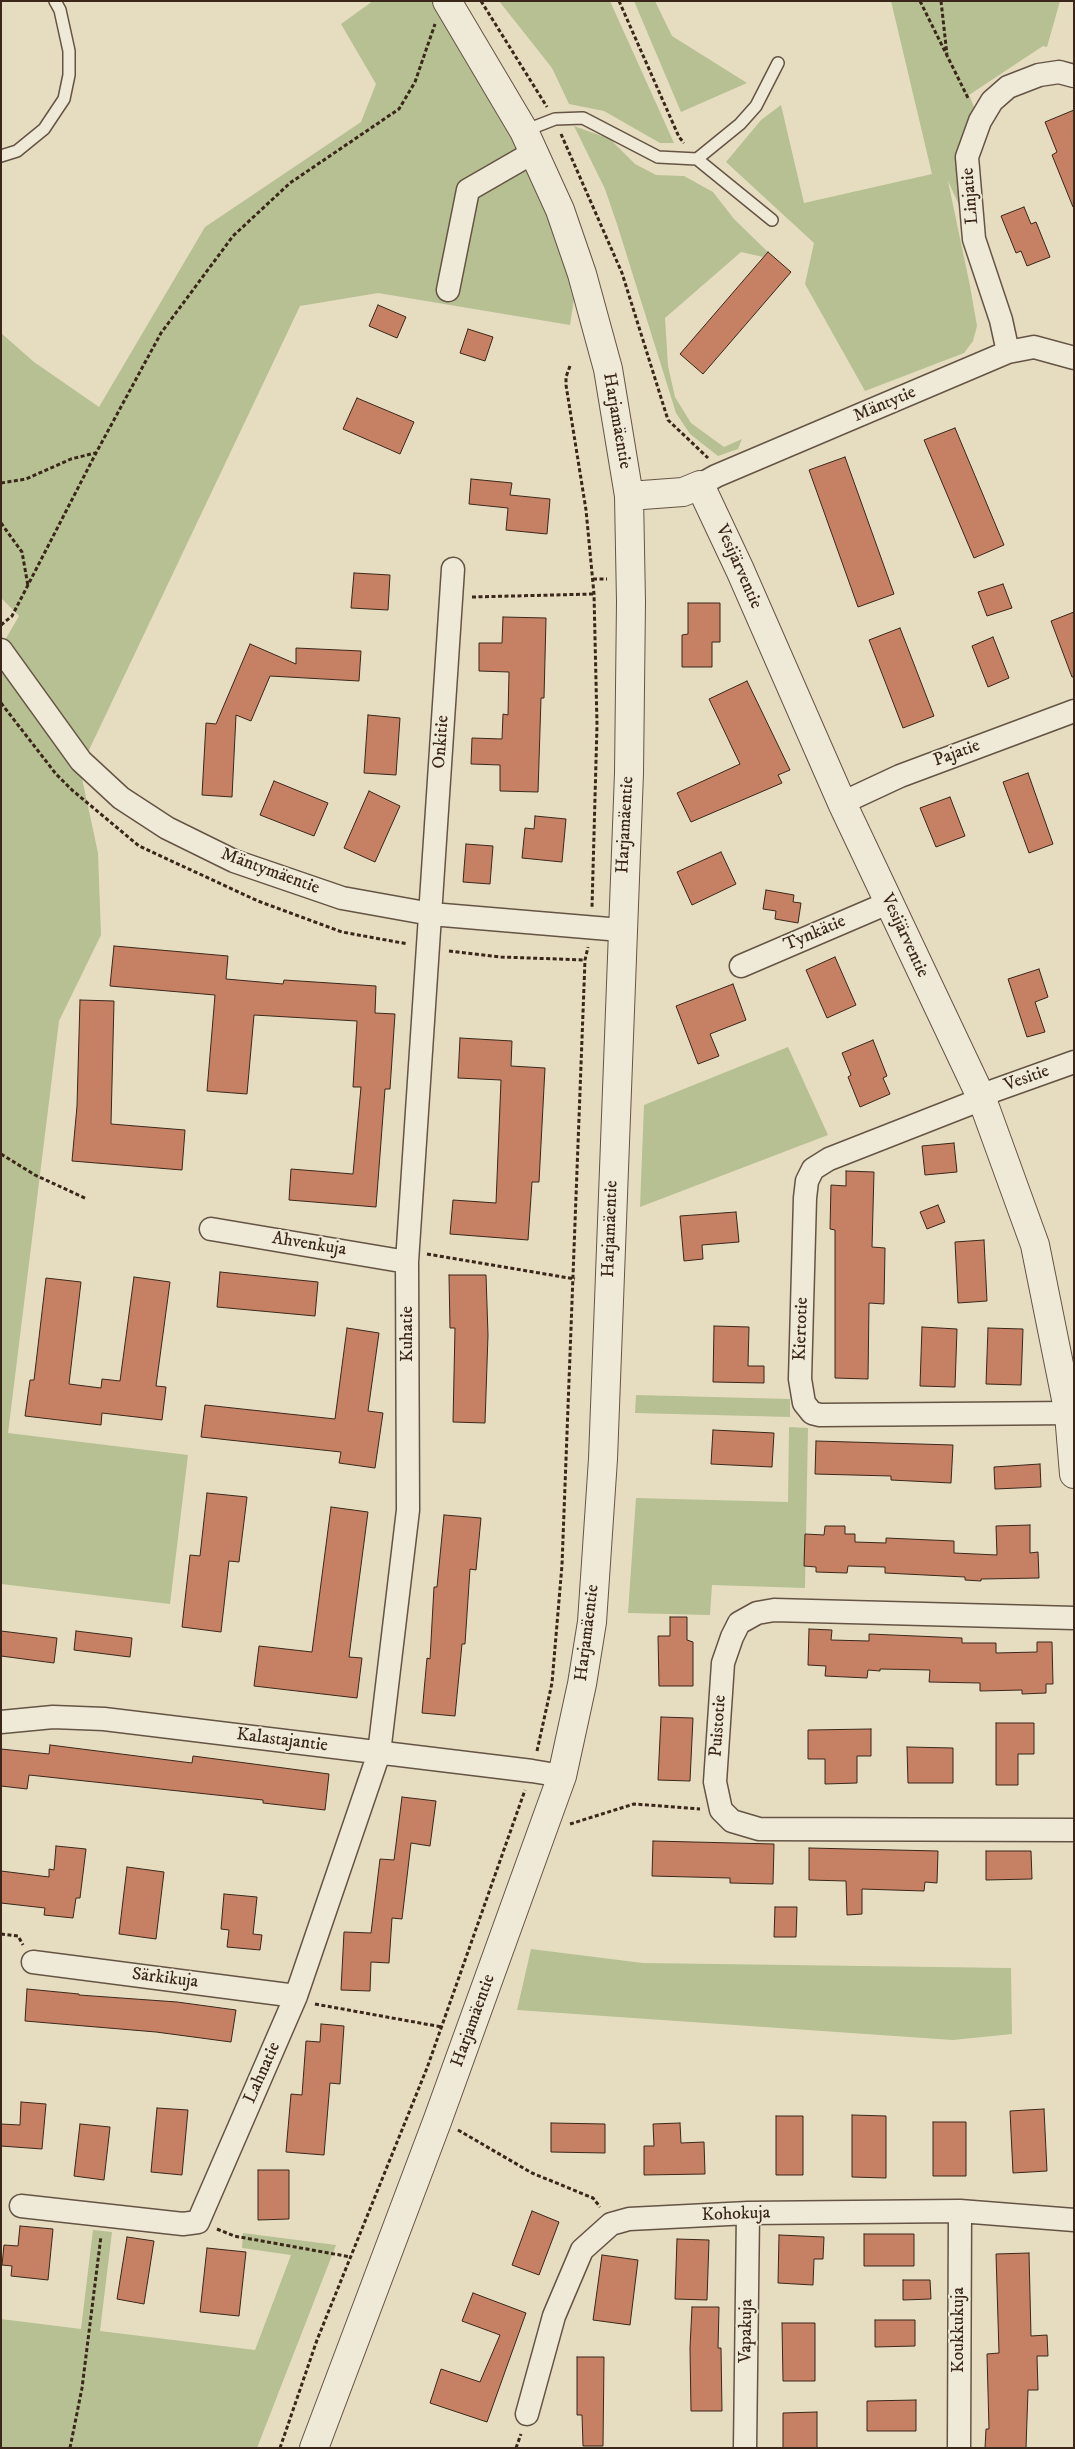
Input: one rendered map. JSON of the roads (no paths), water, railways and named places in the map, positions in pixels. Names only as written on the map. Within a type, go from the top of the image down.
[{"type":"street","name":"Harjamäentie","points":[[314,2448],[438,2119],[549,1818],[562,1776],[582,1684],[592,1622],[603,1460],[629,773],[631,602],[629,496],[608,369],[582,274],[560,210],[529,141],[442,10]]},
{"type":"street","name":"Linjatie","points":[[1008,352],[1001,320],[974,238],[967,157],[980,121],[992,101],[1008,87],[1023,79],[1059,72],[1074,76]]},
{"type":"street","points":[[448,290],[468,190],[529,141]]},
{"type":"street","name":"Mäntytie","points":[[708,481],[1008,352],[1034,347],[1074,358]]},
{"type":"street","points":[[629,496],[683,492],[708,481]]},
{"type":"street","name":"Vesijärventie","points":[[708,481],[740,570],[842,803],[982,1099],[1036,1245],[1072,1414],[1074,1474]]},
{"type":"street","name":"Onkitie","points":[[431,914],[453,569]]},
{"type":"street","name":"Mäntymäentie","points":[[1,650],[81,761],[121,798],[167,828],[234,861],[342,898],[431,914],[622,930]]},
{"type":"street","name":"Pajatie","points":[[842,803],[900,776],[1074,711]]},
{"type":"street","name":"Tynkätie","points":[[741,966],[888,903]]},
{"type":"street","name":"Kuhatie","points":[[379,1753],[408,1510],[408,1262],[431,914]]},
{"type":"street","name":"Vesitie","points":[[982,1099],[993,1091],[1074,1062]]},
{"type":"street","name":"Kiertotie","points":[[982,1099],[829,1159],[813,1169],[807,1181],[805,1198],[800,1379],[804,1403],[812,1413],[820,1415],[1072,1414]]},
{"type":"street","name":"Ahvenkuja","points":[[211,1229],[408,1262]]},
{"type":"street","name":"Puistotie","points":[[1074,1618],[774,1610],[757,1613],[739,1623],[723,1663],[715,1782],[721,1810],[732,1821],[758,1829],[1074,1830]]},
{"type":"street","name":"Kalastajantie","points":[[1,1722],[53,1717],[104,1719],[562,1776]]},
{"type":"street","name":"Lahnatie","points":[[21,2206],[183,2224],[198,2222],[296,1996],[379,1753]]},
{"type":"street","name":"Särkikuja","points":[[33,1962],[296,1996]]},
{"type":"street","name":"Kohokuja","points":[[527,2414],[554,2316],[582,2250],[611,2224],[629,2220],[748,2213],[960,2211],[1074,2220]]},
{"type":"street","name":"Koukkukuja","points":[[959,2448],[960,2211]]},
{"type":"street","name":"Vapakuja","points":[[745,2448],[748,2213]]},
{"type":"lane","points":[[1,156],[17,151],[44,129],[64,99],[70,75],[69,51],[60,10],[55,1]]},
{"type":"lane","points":[[697,159],[740,124],[756,106],[778,64]]},
{"type":"lane","points":[[529,141],[555,119],[583,118],[658,157],[697,159],[772,220]]}]
